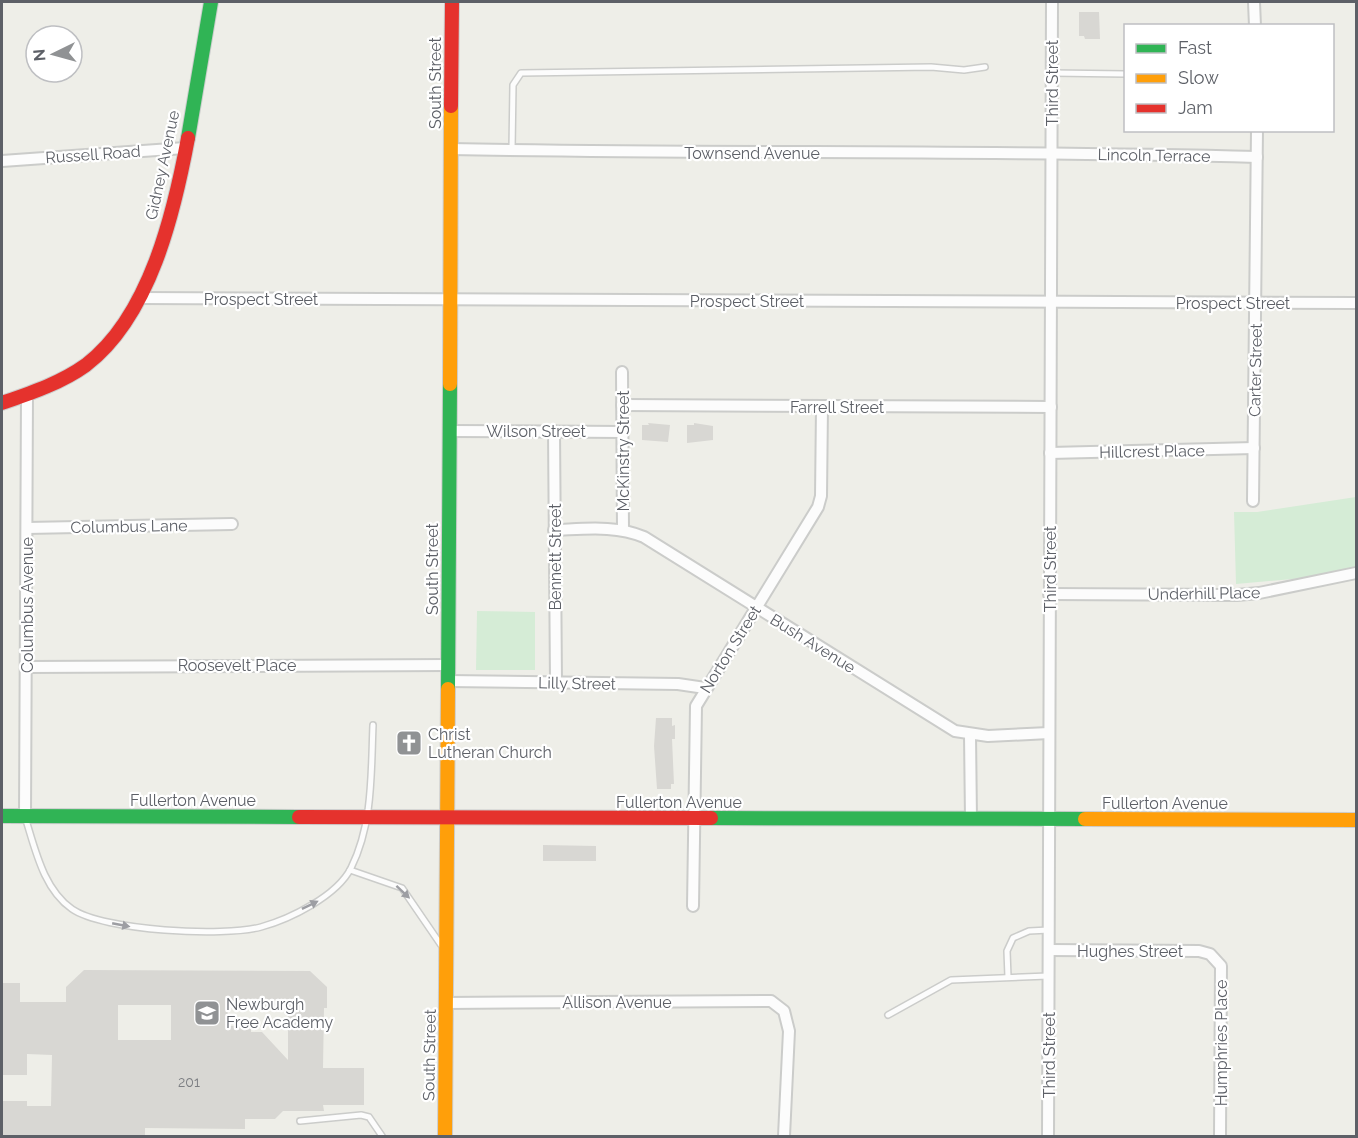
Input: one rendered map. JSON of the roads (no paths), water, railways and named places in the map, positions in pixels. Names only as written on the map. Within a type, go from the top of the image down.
[{"type":"street","name":"Gidney Avenue","points":[[2,403],[56,383],[93,358],[108,343],[138,298],[162,240],[179,181],[211,2]]},
{"type":"street","name":"South Street","points":[[445,1137],[452,2]]},
{"type":"street","name":"Third Street","points":[[1048,1137],[1052,2]]},
{"type":"street","points":[[1254,2],[1255,24]]},
{"type":"street","name":"Carter Street","points":[[1253,501],[1257,132]]},
{"type":"street","name":"Russell Road","points":[[2,160],[185,148]]},
{"type":"street","name":"Townsend Avenue","points":[[451,149],[1052,152]]},
{"type":"street","name":"Lincoln Terrace","points":[[1052,152],[1257,157]]},
{"type":"street","name":"Prospect Street","points":[[138,298],[1356,303]]},
{"type":"street","name":"McKinstry Street","points":[[622,372],[623,531]]},
{"type":"street","name":"Columbus Avenue","points":[[25,816],[27,394]]},
{"type":"street","name":"Farrell Street","points":[[622,405],[1051,407]]},
{"type":"street","name":"Norton Street","points":[[693,906],[695,818],[693,716],[705,688],[818,507],[821,496],[822,407]]},
{"type":"street","name":"Wilson Street","points":[[449,431],[623,432]]},
{"type":"street","name":"Bennett Street","points":[[554,431],[556,682]]},
{"type":"street","name":"Hillcrest Place","points":[[1050,453],[1254,448]]},
{"type":"street","name":"Columbus Lane","points":[[27,528],[232,524]]},
{"type":"street","name":"Bush Avenue","points":[[554,530],[623,531],[644,537],[955,731],[970,735],[1049,733]]},
{"type":"street","name":"Underhill Place","points":[[1049,594],[1236,595],[1356,573]]},
{"type":"street","name":"Roosevelt Place","points":[[27,667],[448,665]]},
{"type":"street","name":"Lilly Street","points":[[448,681],[678,684],[705,688]]},
{"type":"street","points":[[970,735],[971,819]]},
{"type":"street","name":"Fullerton Avenue","points":[[2,816],[1356,819]]},
{"type":"street","name":"Hughes Street","points":[[1049,950],[1199,951],[1210,954]]},
{"type":"street","name":"Humphries Place","points":[[1210,954],[1221,966],[1220,1137]]},
{"type":"street","name":"Allison Avenue","points":[[446,1003],[771,1001],[784,1011],[789,1031],[784,1137]]},
{"type":"lane","points":[[512,151],[513,85],[521,73],[931,67],[964,70],[985,67]]},
{"type":"lane","points":[[1052,74],[1124,74]]},
{"type":"lane","points":[[25,816],[42,868],[57,894],[73,910],[105,921],[148,929],[216,930],[260,927],[318,903],[350,870],[368,817],[374,725]]},
{"type":"lane","points":[[350,870],[402,888],[446,952]]},
{"type":"lane","points":[[1008,977],[1006,951],[1013,938],[1029,931],[1049,930]]},
{"type":"lane","points":[[888,1015],[951,980],[1049,976]]},
{"type":"lane","points":[[300,1121],[361,1115],[369,1117],[382,1137]]},
{"type":"place","name":"Christ Lutheran Church","points":[[409,743]]},
{"type":"place","name":"Newburgh Free Academy","points":[[207,1013]]}]
